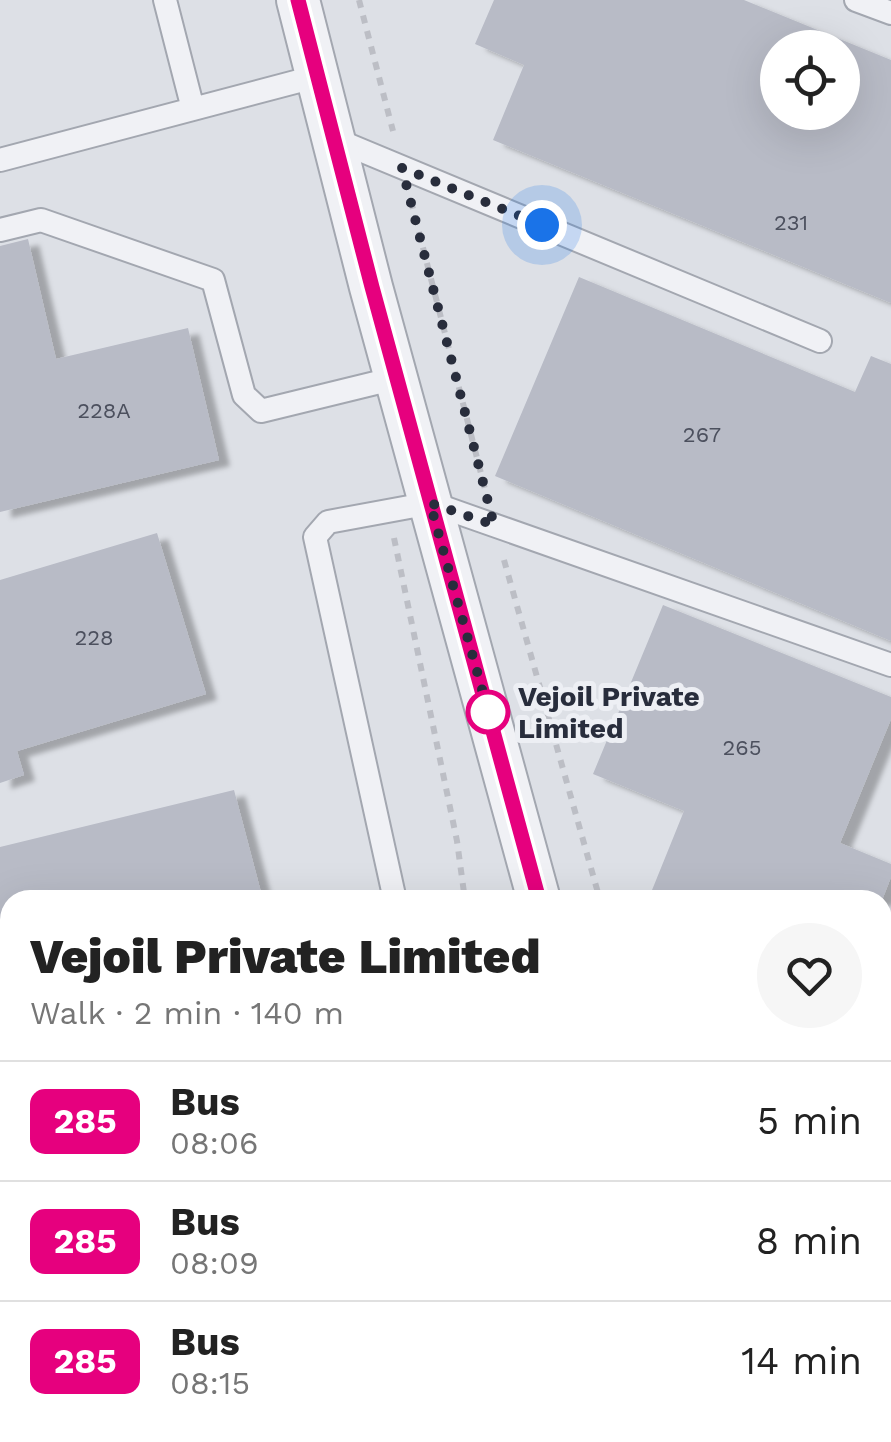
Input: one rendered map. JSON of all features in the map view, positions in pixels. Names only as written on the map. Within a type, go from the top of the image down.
[{"type":"street","points":[[298,0],[534,890]]},
{"type":"lane","points":[[165,0],[193,109]]},
{"type":"lane","points":[[856,0],[891,13]]},
{"type":"lane","points":[[0,160],[318,76]]},
{"type":"lane","points":[[334,139],[820,341]]},
{"type":"lane","points":[[0,230],[41,220],[213,280],[244,395],[261,410],[396,378]]},
{"type":"lane","points":[[394,890],[315,537],[328,522],[430,503],[891,665]]},
{"type":"path","points":[[359,0],[494,525],[597,890]]},
{"type":"path","points":[[389,510],[463,890]]},
{"type":"building","points":[[494,0],[744,0],[818,30],[760,30],[760,130],[860,130],[860,47],[891,60],[891,303],[493,140],[524,65],[475,44]]},
{"type":"building","points":[[28,239],[56,359],[188,328],[219,460],[0,512],[0,246]]},
{"type":"building","points":[[579,277],[855,392],[871,356],[891,364],[891,641],[495,476]]},
{"type":"building","points":[[157,533],[206,694],[17,751],[24,775],[0,783],[0,580]]},
{"type":"building","points":[[663,605],[891,697],[891,719],[840,843],[891,864],[891,877],[886,890],[652,890],[684,811],[593,774]]},
{"type":"building","points":[[234,790],[260,890],[0,890],[0,847]]},
{"type":"bus line","name":"285","points":[[298,0],[536,890]]},
{"type":"place","name":"Vejoil Private Limited","points":[[488,712]]},
{"type":"route","points":[[488,712],[490,718],[430,503],[494,525],[402,168],[542,225]]}]
